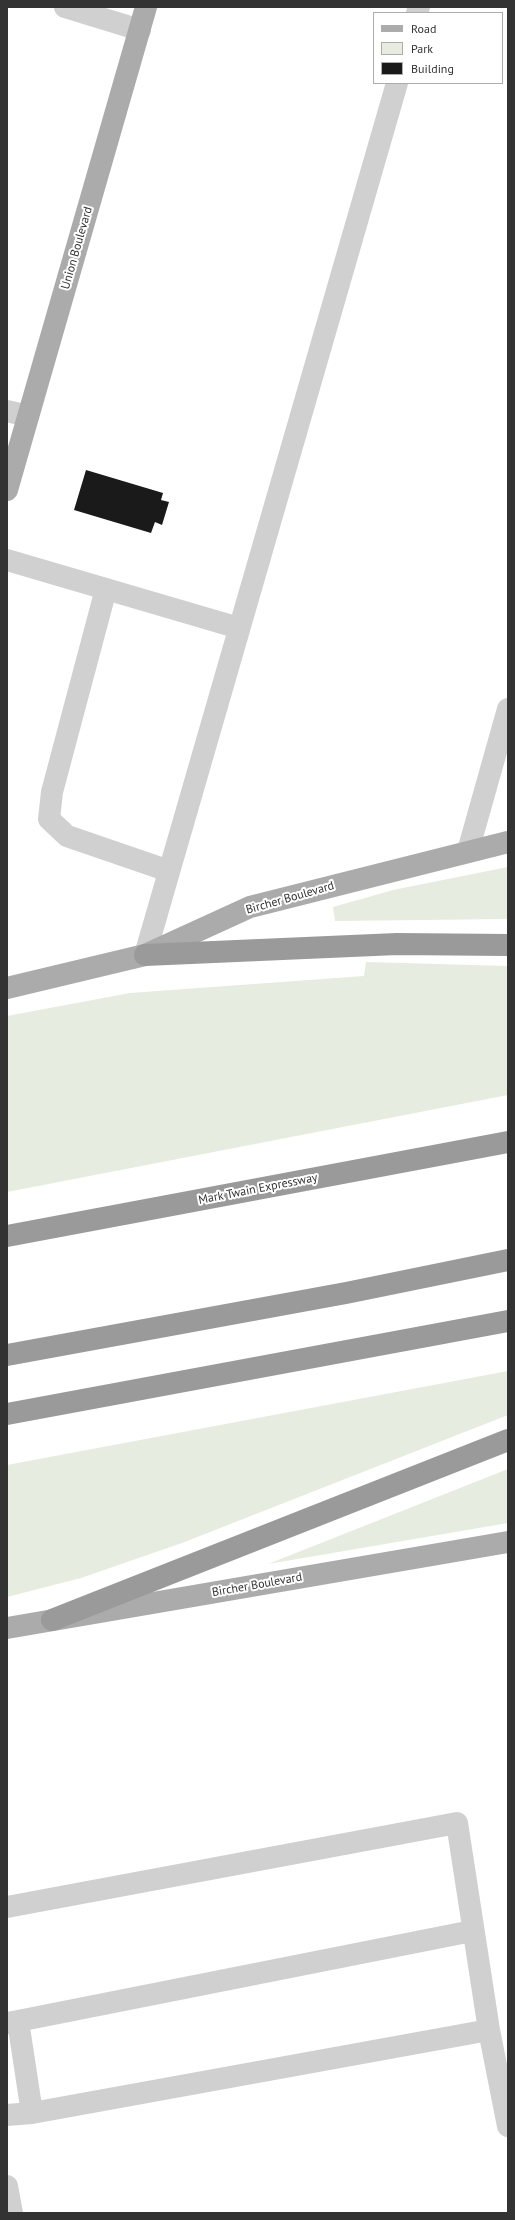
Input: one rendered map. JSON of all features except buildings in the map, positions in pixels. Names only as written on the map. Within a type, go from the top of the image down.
[{"type":"highway","points":[[145,955],[389,944],[508,945]]},
{"type":"highway","name":"Mark Twain Expressway","points":[[7,1236],[508,1142]]},
{"type":"highway","points":[[7,1355],[346,1293],[508,1260]]},
{"type":"highway","points":[[7,1414],[508,1321]]},
{"type":"highway","points":[[52,1620],[508,1440]]},
{"type":"main road","name":"Union Boulevard","points":[[7,490],[146,7]]},
{"type":"main road","name":"Bircher Boulevard","points":[[7,988],[145,955],[250,907],[508,842]]},
{"type":"main road","name":"Bircher Boulevard","points":[[7,1628],[508,1542]]},
{"type":"street","points":[[65,7],[140,30]]},
{"type":"street","points":[[145,955],[397,84]]},
{"type":"street","points":[[7,411],[28,416]]},
{"type":"street","points":[[7,560],[239,628]]},
{"type":"street","points":[[106,589],[52,792],[49,819],[67,836],[169,871]]},
{"type":"street","points":[[468,851],[508,709]]},
{"type":"street","points":[[7,1907],[457,1823],[472,1931],[489,2030],[508,2126]]},
{"type":"street","points":[[32,2113],[13,2022],[472,1931]]},
{"type":"street","points":[[7,2115],[32,2113],[489,2030]]},
{"type":"street","points":[[7,2186],[12,2213]]},
{"type":"green space","points":[[508,867],[508,919],[335,921],[333,907],[393,890]]},
{"type":"green space","points":[[366,962],[508,966],[508,1095],[7,1192],[7,1016],[130,993],[364,976]]},
{"type":"green space","points":[[508,1371],[508,1415],[182,1543],[81,1578],[7,1597],[7,1465]]},
{"type":"green space","points":[[508,1469],[508,1523],[268,1564]]}]
